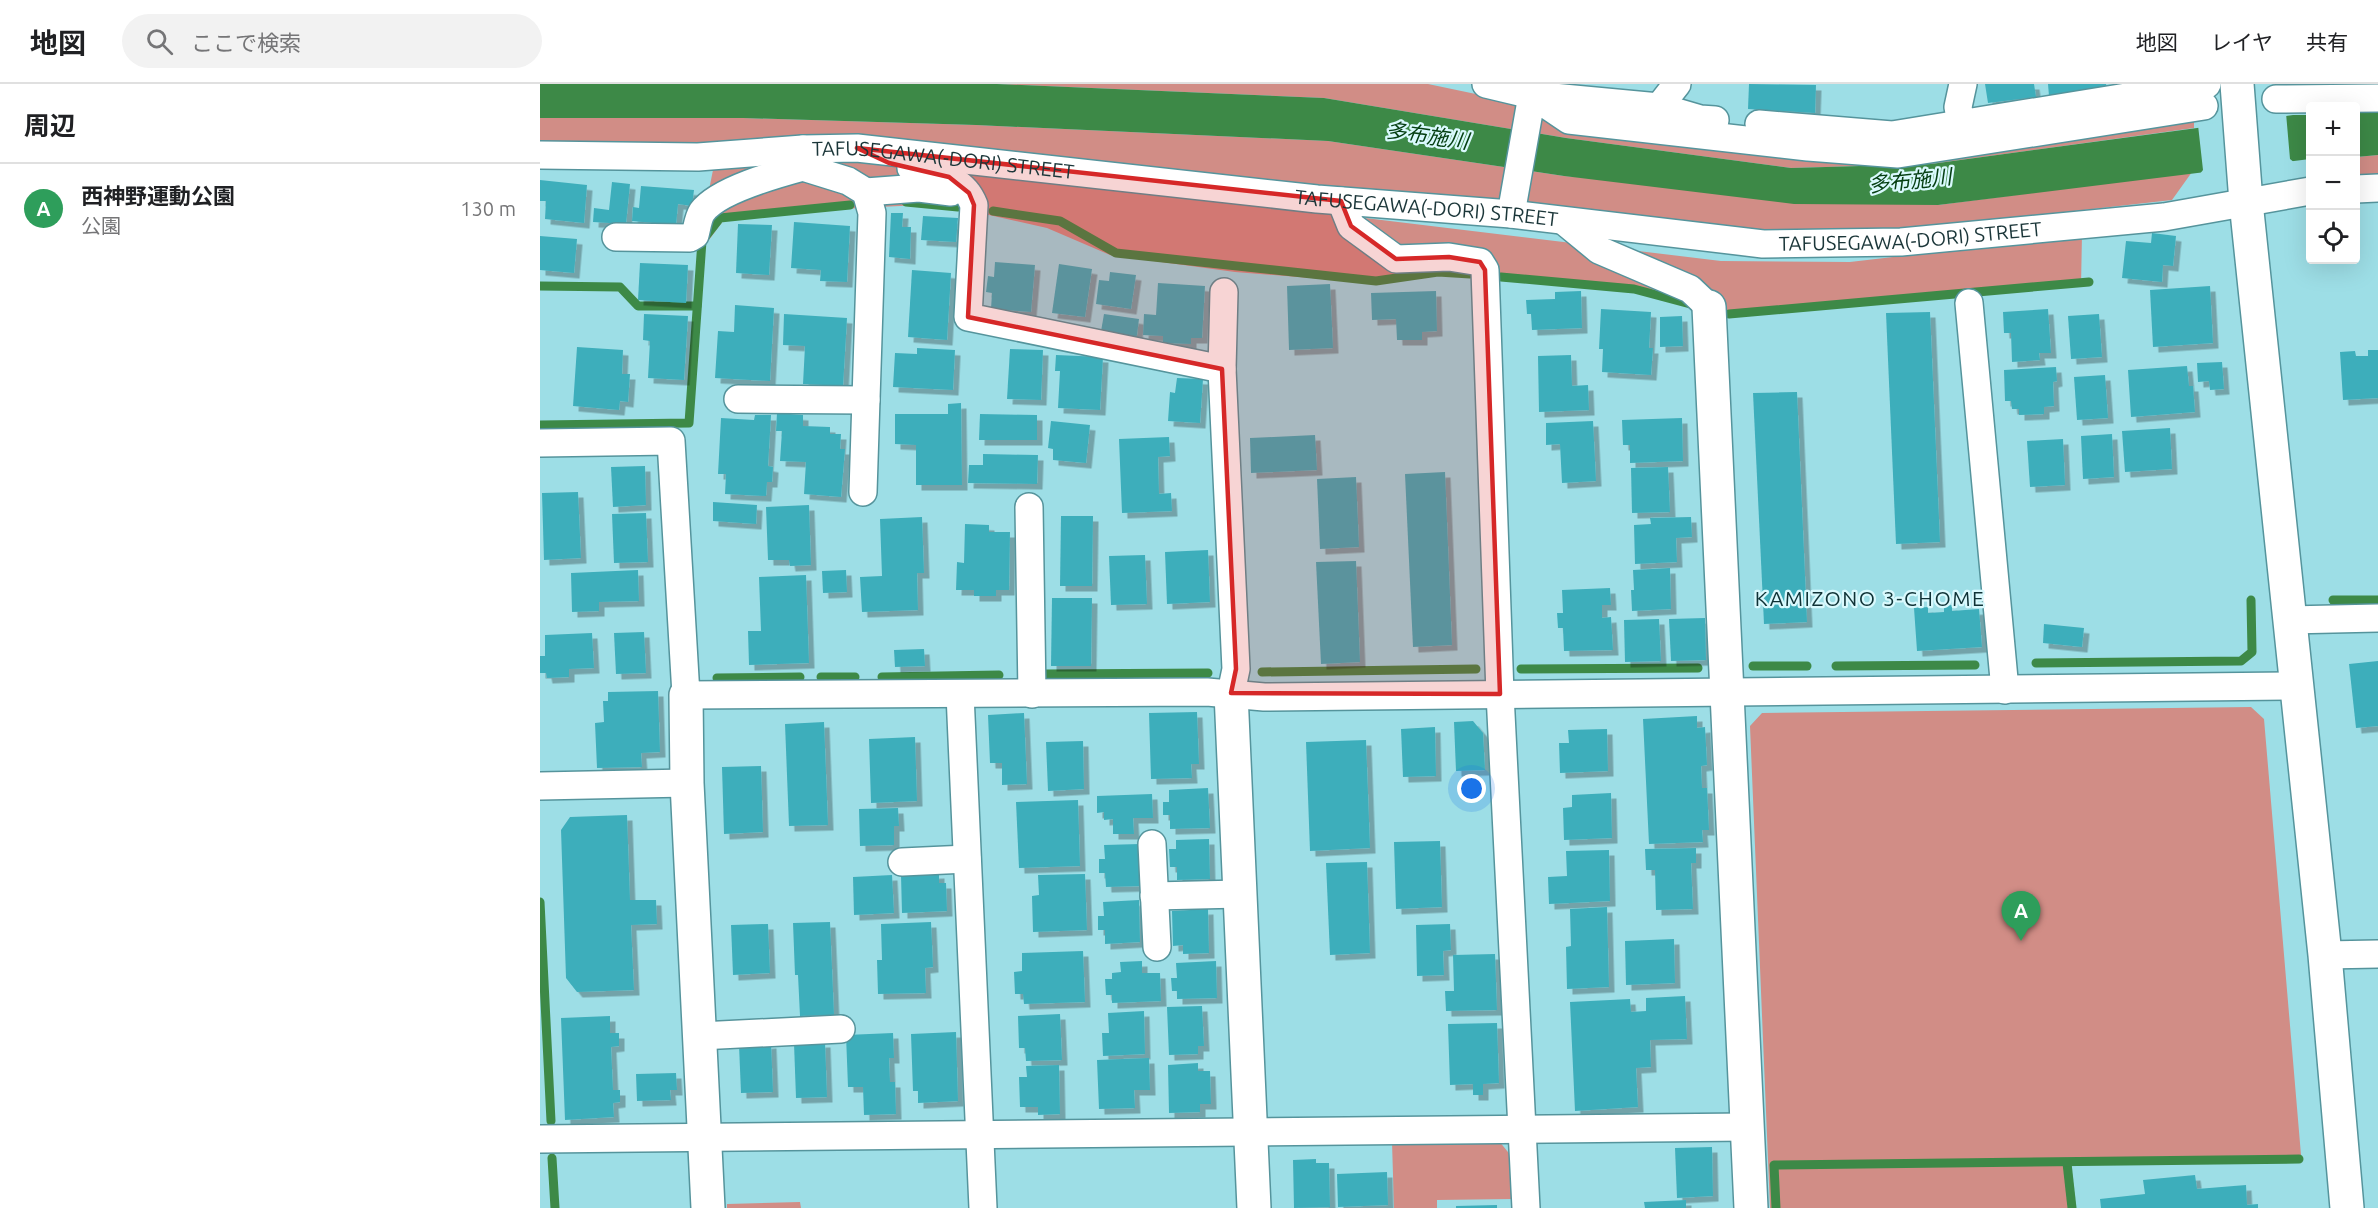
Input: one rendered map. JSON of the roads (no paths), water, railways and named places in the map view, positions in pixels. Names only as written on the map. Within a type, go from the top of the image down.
[{"type":"street","points":[[1486,84],[1532,95],[1659,107],[1700,119],[1892,135],[1961,124],[2205,95]]},
{"type":"street","points":[[1659,107],[1677,84]]},
{"type":"street","points":[[1961,124],[1958,107],[1963,84]]},
{"type":"street","points":[[2238,94],[2245,191],[2295,686],[2325,955],[2347,1208]]},
{"type":"street","points":[[1532,95],[1569,120],[1808,147],[1898,154],[2205,95]]},
{"type":"street","points":[[1511,214],[1532,95]]},
{"type":"street","points":[[2276,99],[2378,98]]},
{"type":"street","points":[[857,148],[889,163],[949,177],[969,194],[974,205],[968,317],[1222,369]]},
{"type":"street","name":"TAFUSEGAWA(-DORI) STREET","points":[[540,155],[803,158],[857,148],[1341,201],[1511,214],[1763,244],[1901,242],[2164,217],[2245,191],[2306,191]]},
{"type":"street","points":[[616,237],[690,238],[695,235],[701,214],[709,205],[803,158],[866,192],[919,188],[969,194]]},
{"type":"street","points":[[2360,189],[2378,188]]},
{"type":"street","points":[[863,492],[872,213],[866,192]]},
{"type":"street","points":[[1341,201],[1351,226],[1396,259],[1449,256],[1480,262],[1485,270],[1500,694],[1526,1208]]},
{"type":"street","points":[[1565,222],[1599,250],[1690,289],[1709,307],[1751,1208]]},
{"type":"street","points":[[1224,291],[1222,369],[1236,669],[1231,693],[1254,1208]]},
{"type":"street","points":[[1969,303],[2005,690]]},
{"type":"street","points":[[738,399],[866,400]]},
{"type":"street","points":[[540,442],[671,441],[686,695],[687,783],[708,1208]]},
{"type":"street","points":[[1029,507],[1032,694]]},
{"type":"street","points":[[2289,620],[2378,618]]},
{"type":"street","points":[[686,695],[1231,693],[1264,697],[1727,694],[2295,686]]},
{"type":"street","points":[[960,694],[982,1208]]},
{"type":"street","points":[[540,786],[687,783]]},
{"type":"street","points":[[1152,844],[1157,947]]},
{"type":"street","points":[[902,862],[967,859]]},
{"type":"street","points":[[1154,896],[1240,894]]},
{"type":"street","points":[[2325,955],[2378,954]]},
{"type":"street","points":[[699,1036],[841,1029]]},
{"type":"street","points":[[540,1139],[1748,1127]]},
{"type":"water","name":"多布施川","points":[[540,84],[997,84],[1324,98],[1566,138],[1791,168],[1931,164],[2306,115],[2306,159],[1938,205],[1794,204],[1564,176],[1328,141],[976,125],[743,118],[540,118]]},
{"type":"water","points":[[2378,112],[2378,155],[2360,157],[2360,113]]},
{"type":"waterway","points":[[906,202],[958,207]]},
{"type":"waterway","points":[[540,425],[689,423],[702,241],[720,218],[850,205]]},
{"type":"waterway","points":[[993,211],[1060,221],[1116,253],[1376,281],[1438,272],[1470,274]]},
{"type":"waterway","points":[[1501,277],[1634,289],[1694,305]]},
{"type":"waterway","points":[[1729,314],[2089,282]]},
{"type":"waterway","points":[[540,286],[620,287],[638,306],[697,306]]},
{"type":"waterway","points":[[2036,663],[2241,661],[2252,652],[2251,600]]},
{"type":"waterway","points":[[2333,600],[2378,600]]},
{"type":"waterway","points":[[1836,666],[1975,665]]},
{"type":"waterway","points":[[1753,666],[1807,666]]},
{"type":"waterway","points":[[1521,669],[1698,668]]},
{"type":"waterway","points":[[1262,672],[1476,669]]},
{"type":"waterway","points":[[1046,674],[1208,673]]},
{"type":"waterway","points":[[882,677],[999,675]]},
{"type":"waterway","points":[[717,678],[800,677]]},
{"type":"waterway","points":[[821,677],[855,677]]},
{"type":"waterway","points":[[540,902],[551,1121]]},
{"type":"waterway","points":[[552,1158],[555,1208]]},
{"type":"waterway","points":[[1776,1208],[1774,1165],[2299,1159]]},
{"type":"waterway","points":[[2067,1163],[2072,1208]]},
{"type":"place","name":"西神野運動公園","points":[[2021,941]]},
{"type":"district","name":"KAMIZONO 3-CHOME","points":[[1870,599]]}]
